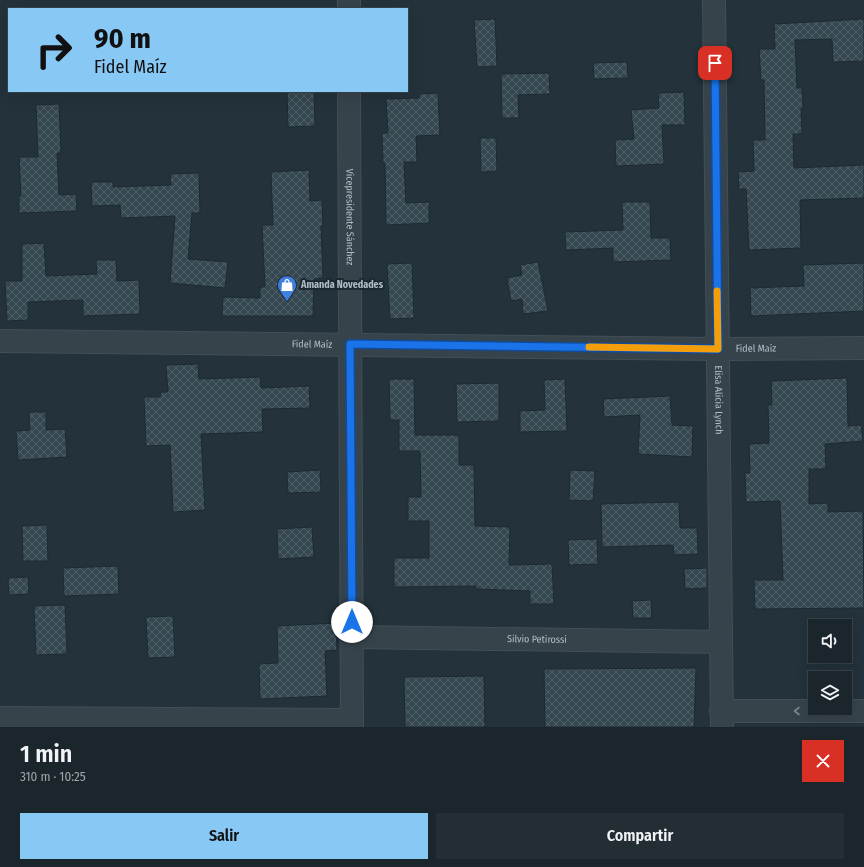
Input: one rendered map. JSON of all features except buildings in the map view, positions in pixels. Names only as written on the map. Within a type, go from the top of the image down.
[{"type":"street","name":"Elisa Alicia Lynch","points":[[714,0],[722,719]]},
{"type":"street","name":"Vicepresidente Sánchez","points":[[349,92],[352,724]]},
{"type":"street","name":"Fidel Maíz","points":[[0,341],[718,349],[864,348]]},
{"type":"street","name":"Silvio Petirossi","points":[[352,637],[721,642]]},
{"type":"street","points":[[722,719],[864,711]]},
{"type":"street","points":[[0,718],[352,724]]},
{"type":"slow traffic","points":[[589,347],[718,349],[717,291]]},
{"type":"place","name":"Amanda Novedades","points":[[287,302]]},
{"type":"route","points":[[352,622],[350,344],[718,349],[715,63]]}]
